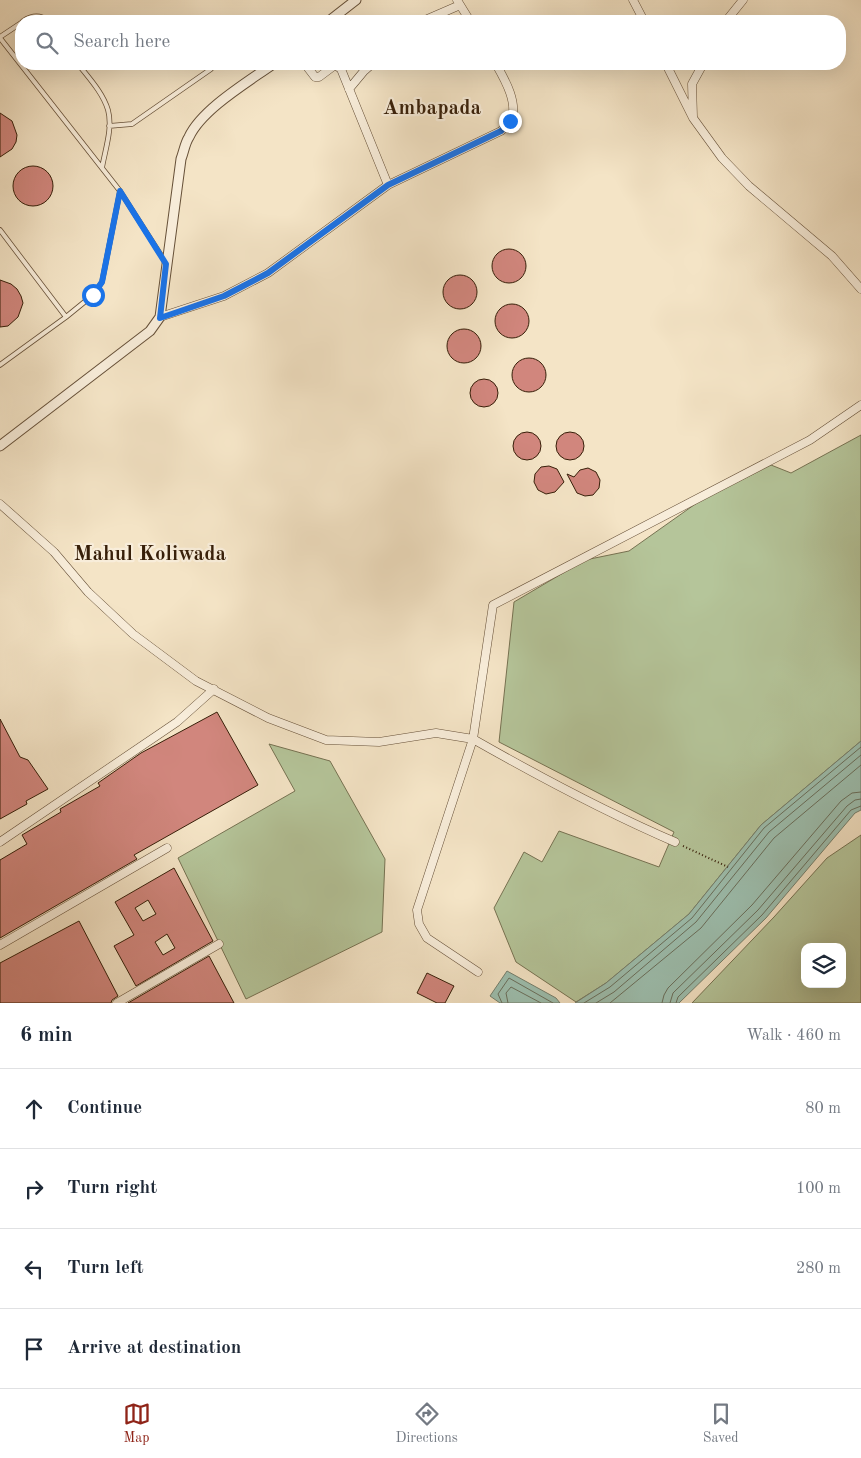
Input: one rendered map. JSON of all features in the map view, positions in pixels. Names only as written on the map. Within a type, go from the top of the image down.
[{"type":"street","points":[[337,15],[356,0]]},
{"type":"street","points":[[634,0],[641,15]]},
{"type":"street","points":[[731,15],[743,0]]},
{"type":"street","points":[[434,15],[459,2],[467,15]]},
{"type":"street","points":[[0,446],[150,331],[160,318],[181,159],[189,136],[200,119],[265,70]]},
{"type":"street","points":[[310,70],[315,77],[319,77],[328,70]]},
{"type":"street","points":[[341,70],[388,185]]},
{"type":"street","points":[[349,89],[365,70]]},
{"type":"street","points":[[160,318],[224,296],[268,273],[388,185],[501,131],[510,121],[513,112],[512,96],[499,70]]},
{"type":"street","points":[[669,70],[693,118],[722,158],[742,180],[832,256],[861,289]]},
{"type":"street","points":[[693,118],[692,84],[700,70]]},
{"type":"street","points":[[478,972],[427,938],[419,924],[417,910],[473,739],[493,605],[810,440],[861,405]]},
{"type":"street","points":[[0,504],[54,552],[88,592],[133,634],[196,681],[268,718],[326,740],[379,742],[436,734],[473,739],[525,769],[640,827],[675,842]]},
{"type":"street","points":[[0,842],[177,722],[214,689]]},
{"type":"street","points":[[0,945],[167,848]]},
{"type":"street","points":[[117,1003],[219,944]]},
{"type":"lane","points":[[15,27],[0,37],[15,56]]},
{"type":"lane","points":[[26,70],[120,191],[166,264]]},
{"type":"lane","points":[[82,70],[102,96],[109,111],[110,126],[102,168]]},
{"type":"lane","points":[[110,126],[132,124],[210,70]]},
{"type":"lane","points":[[0,365],[66,317],[93,295],[102,282],[120,191]]},
{"type":"lane","points":[[0,230],[66,317]]},
{"type":"path","points":[[675,842],[728,867]]},
{"type":"shaded area","points":[[861,435],[861,741],[761,825],[689,914],[606,983],[576,1002],[516,962],[494,908],[524,852],[542,862],[559,831],[659,867],[674,832],[499,742],[514,602],[585,560],[629,551],[701,500],[771,465],[791,473]]},
{"type":"shaded area","points":[[269,744],[330,761],[385,859],[382,932],[246,999],[178,858],[295,791]]},
{"type":"shaded area","points":[[861,835],[861,1003],[692,1003],[827,858]]},
{"type":"water","points":[[861,741],[861,810],[855,813],[766,918],[679,1003],[575,1003],[606,983],[689,914],[761,825]]},
{"type":"water","points":[[507,971],[556,998],[560,1003],[500,1003],[490,996]]},
{"type":"building","points":[[0,113],[12,121],[17,135],[12,149],[0,157]]},
{"type":"building","points":[[33,166],[44,169],[50,175],[53,186],[50,197],[44,203],[33,206],[22,203],[16,197],[13,186],[16,175],[22,169]]},
{"type":"building","points":[[509,249],[516,250],[521,254],[525,259],[525,273],[521,278],[516,282],[509,283],[502,282],[497,278],[493,273],[492,266],[493,259],[497,254],[502,250]]},
{"type":"building","points":[[460,275],[467,276],[472,280],[476,285],[476,299],[472,304],[467,308],[460,309],[453,308],[448,304],[444,299],[443,292],[444,285],[448,280],[453,276]]},
{"type":"building","points":[[0,280],[11,284],[17,289],[23,303],[18,317],[8,326],[0,327]]},
{"type":"building","points":[[512,304],[519,305],[524,309],[528,314],[528,328],[524,333],[519,337],[512,338],[505,337],[500,333],[496,328],[495,321],[496,314],[500,309],[505,305]]},
{"type":"building","points":[[464,329],[471,330],[476,334],[480,339],[480,353],[476,358],[471,362],[464,363],[457,362],[452,358],[448,353],[447,346],[448,339],[452,334],[457,330]]},
{"type":"building","points":[[529,358],[536,359],[541,363],[545,368],[545,382],[541,387],[536,391],[529,392],[522,391],[517,387],[513,382],[512,375],[513,368],[517,363],[522,359]]},
{"type":"building","points":[[484,379],[494,383],[498,393],[494,403],[484,407],[474,403],[470,393],[474,383]]},
{"type":"building","points":[[527,432],[537,436],[541,446],[537,456],[527,460],[517,456],[513,446],[517,436]]},
{"type":"building","points":[[570,432],[580,436],[584,446],[580,456],[570,460],[560,456],[556,446],[560,436]]},
{"type":"building","points":[[549,466],[557,469],[564,482],[555,492],[546,494],[538,490],[534,482],[535,474],[541,467]]},
{"type":"building","points":[[588,468],[596,472],[600,480],[599,488],[593,495],[585,496],[577,493],[567,474],[574,477],[580,470]]},
{"type":"building","points":[[217,712],[258,785],[134,855],[137,859],[0,938],[0,860],[27,844],[22,835],[61,812],[60,809],[100,786],[98,783],[141,753]]},
{"type":"building","points":[[0,719],[20,757],[28,760],[48,789],[26,801],[27,804],[0,819]]},
{"type":"building","points":[[174,868],[213,941],[136,986],[114,946],[134,935],[115,902]],"holes":[[[148,900],[156,914],[143,921],[135,908]],[[167,934],[175,948],[163,955],[155,942]]]},
{"type":"building","points":[[79,921],[118,996],[111,1003],[0,1003],[0,963]]},
{"type":"building","points":[[209,956],[234,1003],[128,1003]]},
{"type":"building","points":[[427,973],[454,986],[445,1003],[437,1003],[417,993]]},
{"type":"district","name":"Ambapada","points":[[432,108]]},
{"type":"district","name":"Mahul Koliwada","points":[[150,554]]},
{"type":"route","points":[[93,295],[102,282],[120,191],[166,264],[160,318],[224,296],[268,273],[388,185],[501,131],[510,121]]}]
